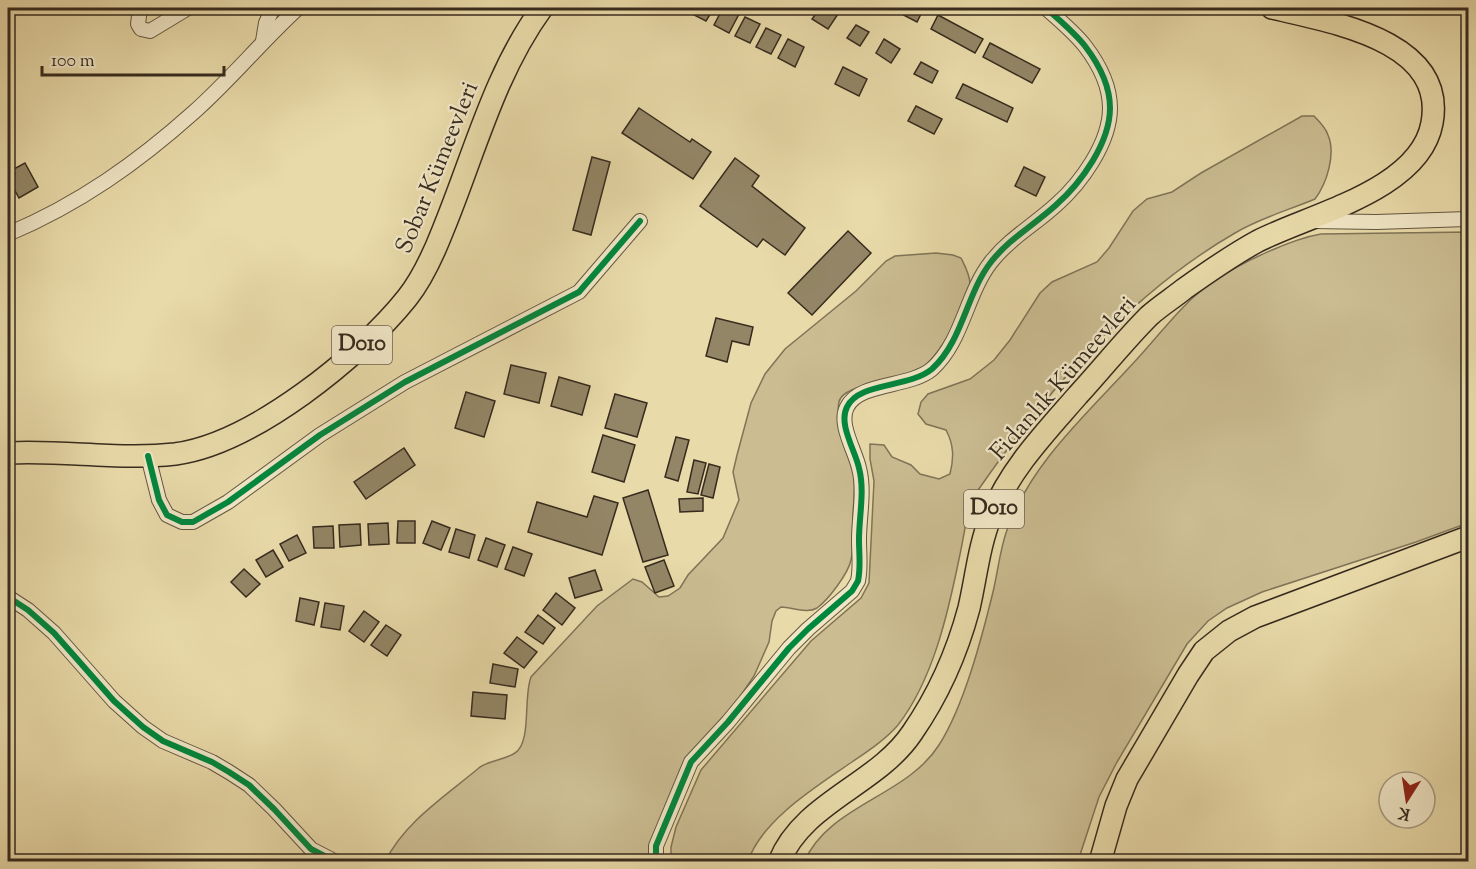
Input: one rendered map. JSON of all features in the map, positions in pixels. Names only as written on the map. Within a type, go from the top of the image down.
[{"type":"main road","name":"Sobar Kümeevleri","points":[[8,453],[148,456],[200,449],[232,438],[307,390],[349,358],[384,325],[409,296],[427,266],[443,231],[494,94],[513,55],[542,8]]},
{"type":"main road","name":"D010","points":[[1272,8],[1379,38],[1397,48],[1422,72],[1433,104],[1428,139],[1403,172],[1362,196],[1302,221]]},
{"type":"main road","name":"Fidanlık Kümeevleri","points":[[779,861],[791,838],[806,822],[868,776],[910,736],[934,698],[956,653],[990,519],[1002,492],[1025,455],[1151,314],[1225,260],[1302,221]]},
{"type":"main road","points":[[1100,861],[1116,806],[1127,779],[1204,651],[1229,631],[1256,617],[1468,537]]},
{"type":"street","points":[[140,8],[138,24],[141,29],[150,31],[188,8]]},
{"type":"street","points":[[263,41],[266,23],[273,8]]},
{"type":"street","points":[[8,234],[57,212],[94,190],[152,147],[195,111],[298,8]]},
{"type":"street","points":[[656,861],[656,846],[691,762],[729,722],[789,648],[852,591],[858,581],[862,482],[844,420],[848,404],[855,397],[866,392],[902,383],[921,376],[931,369],[954,339],[987,267],[1008,243],[1055,206],[1076,185],[1098,150],[1110,108],[1099,67],[1083,44],[1046,8]]},
{"type":"street","points":[[1302,221],[1376,222],[1468,219]]},
{"type":"street","points":[[148,456],[159,500],[167,515],[182,522],[193,522],[228,502],[320,435],[405,382],[579,292],[640,221]]},
{"type":"street","points":[[8,597],[28,610],[54,633],[129,715],[163,741],[212,762],[249,785],[311,849],[336,861]]},
{"type":"shaded area","points":[[1302,116],[1314,116],[1326,130],[1330,143],[1329,168],[1315,199],[1235,233],[1196,258],[1124,316],[1060,383],[1031,418],[976,493],[968,517],[938,645],[921,688],[898,725],[888,736],[792,805],[766,831],[748,861],[671,861],[671,847],[676,827],[701,770],[811,641],[861,598],[869,583],[874,481],[870,444],[884,445],[892,457],[911,465],[920,474],[939,479],[950,474],[953,452],[946,430],[926,424],[918,414],[921,402],[928,394],[970,379],[994,360],[1010,340],[1040,293],[1052,282],[1097,262],[1133,211],[1147,199],[1172,192]]},
{"type":"shaded area","points":[[1468,232],[1468,523],[1262,592],[1227,608],[1208,621],[1187,644],[1117,762],[1099,797],[1078,861],[804,862],[816,842],[831,827],[849,813],[908,777],[925,763],[939,745],[956,711],[978,650],[1007,530],[1031,482],[1064,438],[1193,298],[1214,281],[1237,267],[1281,246],[1321,234]]},
{"type":"shaded area","points":[[936,253],[961,258],[970,281],[964,306],[940,348],[922,368],[913,374],[860,387],[842,396],[839,402],[839,417],[855,478],[853,545],[849,566],[837,586],[817,608],[804,610],[781,607],[776,611],[769,642],[754,676],[731,710],[707,738],[651,861],[385,862],[403,834],[427,810],[480,767],[515,753],[520,747],[524,739],[531,677],[597,606],[633,579],[642,582],[659,597],[668,596],[680,588],[688,575],[723,538],[739,500],[733,472],[751,403],[765,374],[785,349],[856,291],[886,261],[895,256]]},
{"type":"building","points":[[695,8],[714,8],[706,21],[692,14]]},
{"type":"building","points":[[723,8],[739,14],[729,33],[714,25]]},
{"type":"building","points":[[820,8],[827,8],[838,14],[828,29],[812,19]]},
{"type":"building","points":[[890,8],[924,8],[917,22]]},
{"type":"building","points":[[938,15],[983,39],[975,53],[931,29]]},
{"type":"building","points":[[745,17],[760,24],[750,43],[735,36]]},
{"type":"building","points":[[856,25],[869,32],[860,46],[847,38]]},
{"type":"building","points":[[766,28],[781,35],[771,54],[756,47]]},
{"type":"building","points":[[788,39],[804,47],[795,67],[778,58]]},
{"type":"building","points":[[884,39],[900,49],[891,63],[876,53]]},
{"type":"building","points":[[990,43],[1040,69],[1032,83],[983,57]]},
{"type":"building","points":[[921,62],[938,71],[932,83],[914,74]]},
{"type":"building","points":[[843,67],[867,79],[859,96],[835,84]]},
{"type":"building","points":[[963,84],[1013,108],[1007,122],[956,98]]},
{"type":"building","points":[[916,106],[942,119],[934,134],[908,121]]},
{"type":"building","points":[[639,108],[690,142],[692,139],[711,152],[693,179],[622,133]]},
{"type":"building","points":[[592,157],[610,162],[591,235],[573,230]]},
{"type":"building","points":[[735,158],[759,176],[752,186],[805,228],[785,255],[763,239],[757,247],[700,206]]},
{"type":"building","points":[[25,163],[38,187],[19,198],[8,178],[15,174],[12,170]]},
{"type":"building","points":[[1024,167],[1045,177],[1036,196],[1015,186]]},
{"type":"building","points":[[848,231],[871,253],[812,315],[788,293]]},
{"type":"building","points":[[716,318],[753,327],[749,345],[732,341],[727,362],[706,356]]},
{"type":"building","points":[[511,365],[546,373],[539,403],[504,394]]},
{"type":"building","points":[[559,377],[590,386],[582,415],[551,406]]},
{"type":"building","points":[[466,392],[495,401],[484,437],[455,428]]},
{"type":"building","points":[[615,394],[647,403],[637,437],[605,428]]},
{"type":"building","points":[[603,435],[635,445],[624,482],[592,472]]},
{"type":"building","points":[[676,437],[689,440],[678,481],[665,477]]},
{"type":"building","points":[[404,448],[415,465],[366,499],[354,482]]},
{"type":"building","points":[[694,460],[706,463],[698,494],[687,492]]},
{"type":"building","points":[[709,464],[720,467],[713,498],[701,495]]},
{"type":"building","points":[[648,490],[668,555],[643,562],[623,498]]},
{"type":"building","points":[[594,496],[618,503],[602,555],[528,532],[537,502],[587,517]]},
{"type":"building","points":[[703,498],[703,511],[680,512],[679,499]]},
{"type":"building","points":[[398,521],[415,521],[415,543],[397,543]]},
{"type":"building","points":[[432,521],[450,528],[441,550],[423,543]]},
{"type":"building","points":[[388,523],[389,544],[369,545],[368,524]]},
{"type":"building","points":[[360,524],[361,545],[340,547],[339,525]]},
{"type":"building","points":[[333,526],[334,548],[314,548],[313,527]]},
{"type":"building","points":[[456,529],[475,535],[469,558],[449,552]]},
{"type":"building","points":[[297,535],[306,553],[289,561],[280,544]]},
{"type":"building","points":[[486,538],[505,545],[497,567],[478,560]]},
{"type":"building","points":[[513,547],[532,554],[524,576],[505,569]]},
{"type":"building","points":[[273,550],[283,567],[266,577],[256,560]]},
{"type":"building","points":[[664,560],[674,586],[655,593],[645,567]]},
{"type":"building","points":[[244,569],[260,584],[246,597],[231,582]]},
{"type":"building","points":[[595,570],[602,590],[575,598],[569,578]]},
{"type":"building","points":[[556,593],[575,608],[562,625],[543,610]]},
{"type":"building","points":[[300,598],[319,602],[314,625],[296,621]]},
{"type":"building","points":[[325,603],[344,606],[340,630],[321,627]]},
{"type":"building","points":[[364,611],[379,622],[364,642],[349,631]]},
{"type":"building","points":[[538,615],[555,628],[543,644],[525,632]]},
{"type":"building","points":[[386,625],[401,635],[387,656],[371,645]]},
{"type":"building","points":[[517,637],[537,652],[524,668],[504,653]]},
{"type":"building","points":[[493,664],[518,669],[515,687],[490,683]]},
{"type":"building","points":[[473,692],[507,695],[505,719],[471,716]]},
{"type":"cycle path","points":[[656,862],[656,846],[691,762],[728,722],[789,648],[852,591],[858,581],[862,486],[859,468],[846,429],[847,407],[862,393],[911,379],[932,369],[951,345],[976,288],[991,262],[1006,246],[1065,196],[1084,174],[1100,148],[1109,121],[1110,108],[1106,83],[1099,67],[1085,46],[1046,8]]},
{"type":"cycle path","points":[[148,456],[159,500],[167,515],[182,522],[193,522],[228,502],[320,435],[405,382],[579,292],[640,221]]},
{"type":"cycle path","points":[[8,597],[28,610],[54,633],[114,701],[143,727],[163,741],[212,762],[249,785],[311,849],[336,862]]}]
